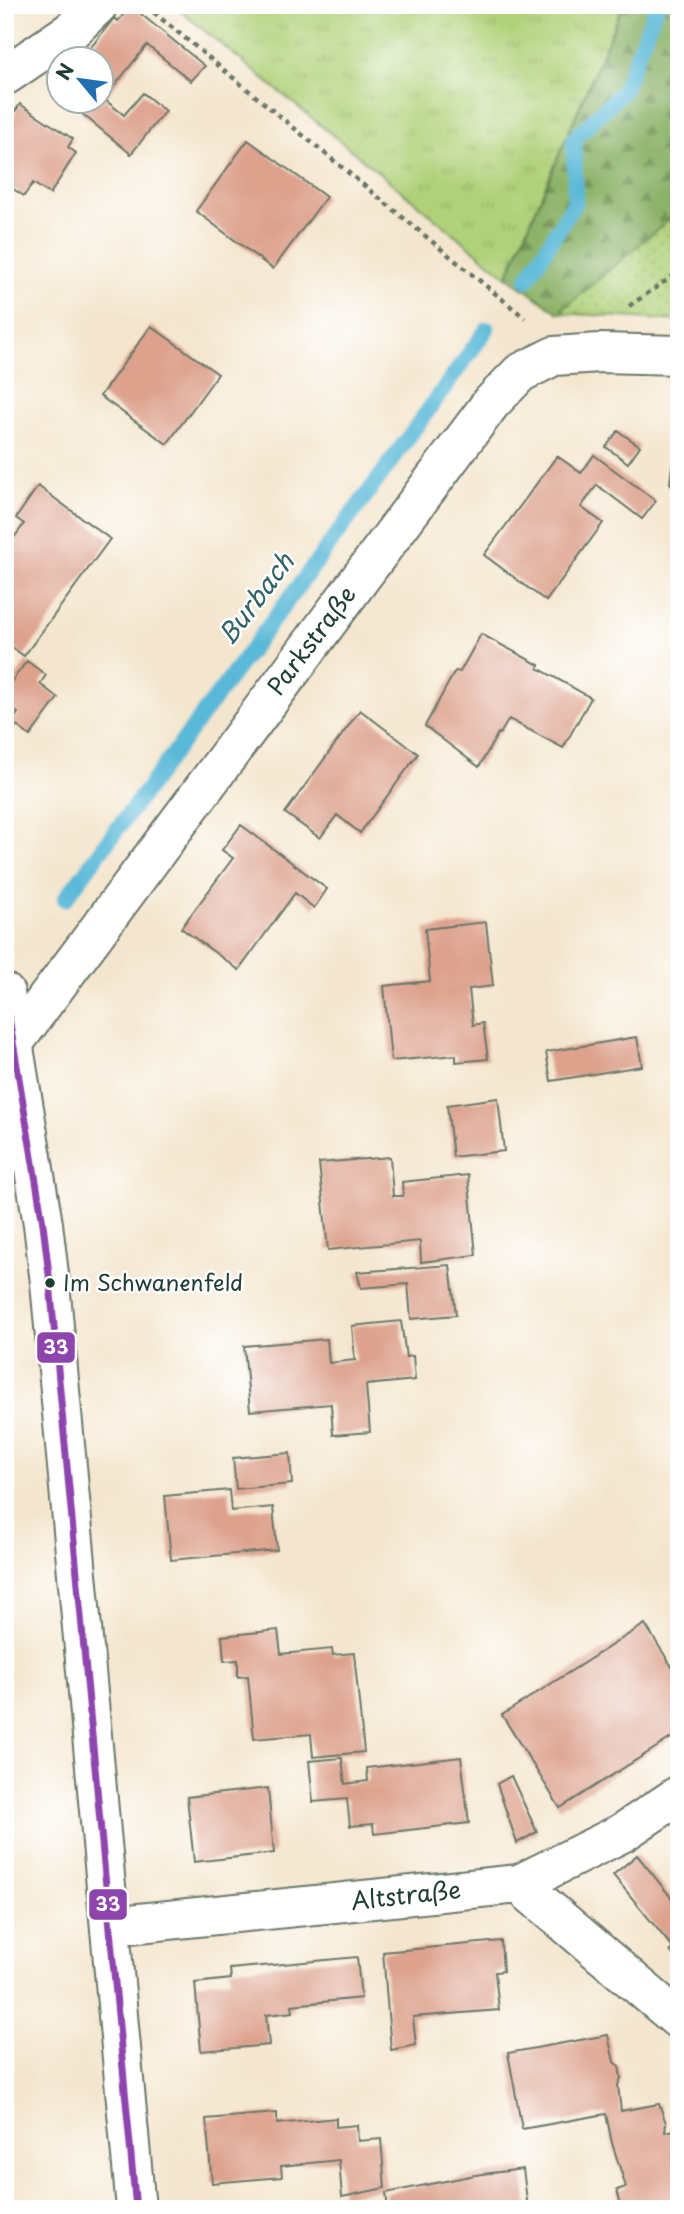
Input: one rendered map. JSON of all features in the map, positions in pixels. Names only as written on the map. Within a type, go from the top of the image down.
[{"type":"street","points":[[5,88],[6,75],[71,31],[98,5]]},
{"type":"street","name":"Parkstraße","points":[[9,1045],[491,403],[520,373],[554,356],[679,355]]},
{"type":"street","points":[[5,993],[9,1045],[43,1224],[136,2209]]},
{"type":"street","name":"Altstraße","points":[[110,1926],[519,1884],[622,1833],[679,1795]]},
{"type":"street","points":[[519,1884],[679,2020]]},
{"type":"path","points":[[145,5],[523,315],[554,356]]},
{"type":"green space","points":[[173,5],[623,5],[507,277]]},
{"type":"green space","points":[[623,5],[679,5],[679,211],[559,313],[507,277]]},
{"type":"green space","points":[[679,211],[679,321],[559,313]]},
{"type":"building","points":[[131,6],[205,66],[191,81],[147,45],[116,84],[116,46],[92,46],[114,18],[118,21]]},
{"type":"building","points":[[143,93],[165,111],[131,154],[85,116],[116,116],[116,109],[124,115]]},
{"type":"building","points":[[20,104],[73,139],[68,147],[76,153],[50,194],[33,183],[24,196],[13,189],[5,201],[5,127]]},
{"type":"building","points":[[248,140],[326,197],[273,269],[196,211]]},
{"type":"building","points":[[151,326],[218,374],[167,444],[100,396]]},
{"type":"building","points":[[618,431],[640,446],[628,463],[606,447]]},
{"type":"building","points":[[594,455],[656,501],[642,519],[597,485],[581,507],[603,523],[546,601],[484,555],[557,456],[581,473]]},
{"type":"building","points":[[679,461],[679,494],[670,483],[672,466]]},
{"type":"building","points":[[38,486],[110,539],[24,656],[5,642],[5,550],[24,524],[16,518]]},
{"type":"building","points":[[481,634],[539,665],[538,668],[591,698],[563,748],[509,719],[479,767],[425,726],[455,671],[460,672]]},
{"type":"building","points":[[27,661],[46,675],[40,684],[58,698],[30,736],[12,722],[18,713],[5,703],[5,690]]},
{"type":"building","points":[[360,710],[418,754],[360,833],[337,815],[320,838],[285,813]]},
{"type":"building","points":[[241,825],[327,889],[314,908],[295,893],[239,970],[181,928],[233,858],[222,850]]},
{"type":"building","points":[[486,922],[493,986],[469,989],[473,1025],[483,1023],[488,1059],[456,1062],[456,1055],[391,1061],[384,986],[430,981],[425,929]]},
{"type":"building","points":[[637,1037],[642,1066],[551,1081],[546,1052]]},
{"type":"building","points":[[498,1098],[504,1151],[453,1157],[447,1105]]},
{"type":"building","points":[[390,1157],[393,1196],[403,1196],[402,1182],[468,1175],[476,1255],[421,1262],[420,1241],[328,1250],[319,1163]]},
{"type":"building","points":[[450,1265],[456,1315],[411,1319],[408,1284],[361,1288],[357,1272]]},
{"type":"building","points":[[401,1321],[406,1357],[413,1356],[415,1380],[366,1385],[370,1432],[333,1435],[331,1404],[250,1411],[244,1346],[327,1339],[329,1363],[355,1360],[352,1326]]},
{"type":"building","points":[[290,1453],[292,1484],[236,1489],[233,1458]]},
{"type":"building","points":[[229,1490],[231,1511],[273,1507],[277,1550],[171,1560],[165,1496]]},
{"type":"building","points":[[645,1624],[679,1678],[679,1733],[560,1808],[502,1715]]},
{"type":"building","points":[[278,1630],[281,1654],[332,1649],[333,1655],[354,1653],[364,1752],[313,1757],[311,1734],[254,1739],[248,1676],[238,1677],[238,1660],[224,1661],[222,1636]]},
{"type":"building","points":[[461,1757],[469,1823],[374,1834],[373,1824],[350,1826],[347,1799],[313,1802],[309,1761],[342,1758],[345,1784],[368,1781],[367,1768]]},
{"type":"building","points":[[511,1776],[537,1832],[517,1843],[497,1784]]},
{"type":"building","points":[[268,1788],[274,1853],[194,1862],[187,1797]]},
{"type":"building","points":[[637,1855],[679,1907],[679,1962],[670,1951],[673,1948],[613,1875]]},
{"type":"building","points":[[501,1941],[503,1971],[495,1972],[499,2010],[413,2017],[416,2045],[391,2050],[383,1952]]},
{"type":"building","points":[[357,1957],[361,1998],[292,2005],[293,2012],[266,2015],[269,2045],[201,2051],[195,1983],[231,1979],[230,1969]]},
{"type":"building","points":[[608,2035],[614,2062],[619,2066],[621,2111],[659,2104],[666,2123],[665,2132],[679,2129],[679,2209],[622,2209],[617,2190],[626,2187],[606,2114],[522,2129],[508,2053]]},
{"type":"building","points":[[277,2113],[277,2124],[336,2118],[336,2127],[357,2125],[358,2141],[381,2139],[385,2188],[342,2197],[339,2160],[281,2166],[282,2177],[212,2183],[206,2119]]},
{"type":"building","points":[[523,2169],[528,2209],[388,2209],[386,2193],[475,2175]]},
{"type":"waterway","name":"Burbach","points":[[527,280],[575,202],[574,139],[623,91],[657,5]]},
{"type":"waterway","name":"Burbach","points":[[65,899],[487,329]]},
{"type":"transit line","name":"33","points":[[5,993],[43,1224],[50,1283],[136,2209]]},
{"type":"place","name":"Im Schwanenfeld","points":[[50,1283]]}]
